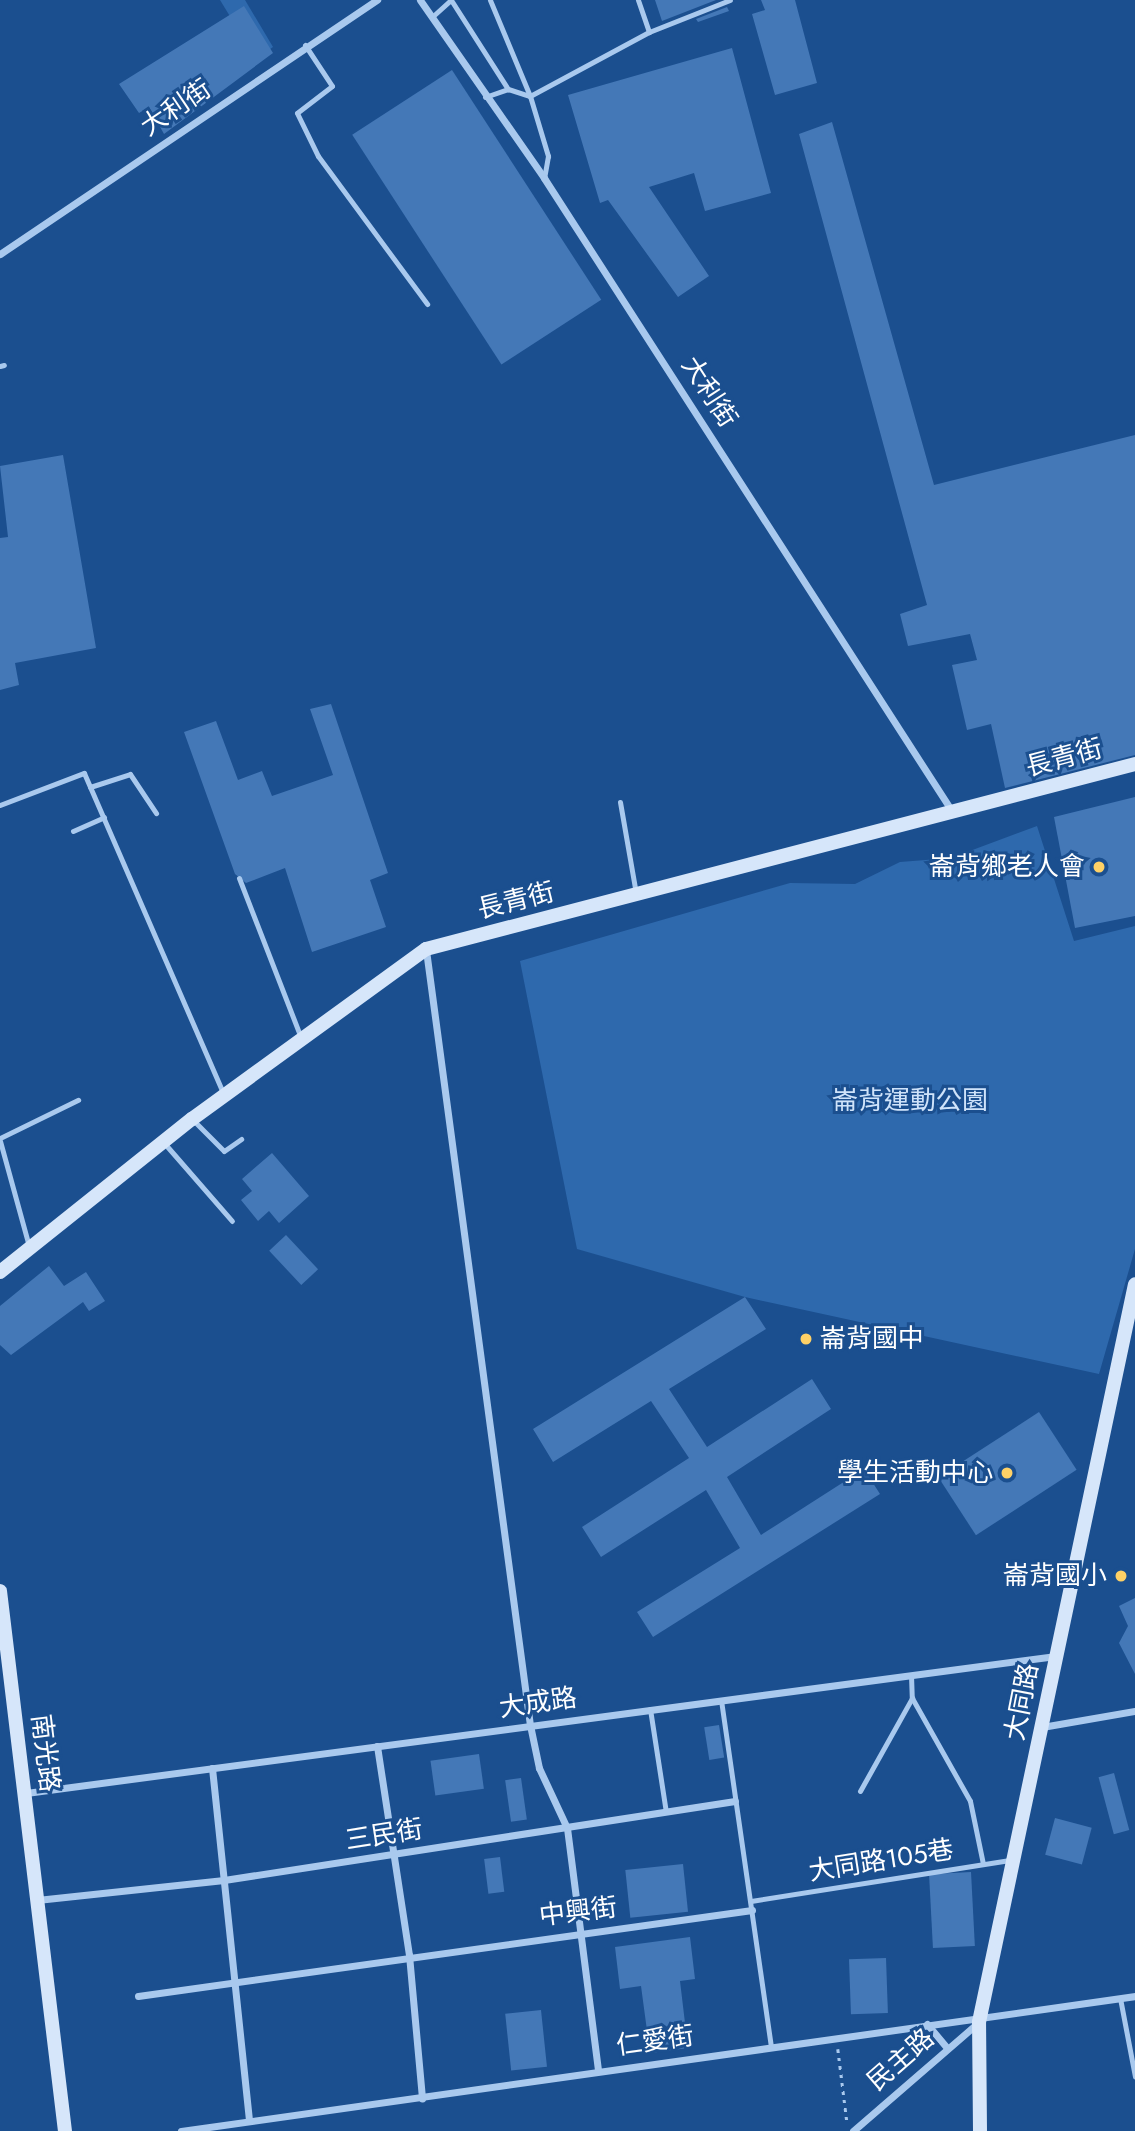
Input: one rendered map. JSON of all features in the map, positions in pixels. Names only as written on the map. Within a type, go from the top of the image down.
[{"type":"street","name":"大利街","points":[[0,254],[305,45],[377,0]]},
{"type":"street","name":"大利街","points":[[420,0],[485,97],[544,178],[953,813]]},
{"type":"street","name":"長青街","points":[[0,1272],[192,1119],[426,949],[637,897],[1135,764]]},
{"type":"street","points":[[426,949],[530,1725],[538,1768],[567,1828],[598,2070]]},
{"type":"street","name":"大同路","points":[[980,2131],[979,2022],[1017,1859],[1056,1656],[1135,1284]]},
{"type":"street","name":"南光路","points":[[0,1591],[4,1663],[26,1793],[65,2131]]},
{"type":"street","name":"大成路","points":[[26,1793],[1056,1656]]},
{"type":"street","points":[[1042,1727],[1135,1711]]},
{"type":"street","points":[[377,1746],[409,1955],[422,2098]]},
{"type":"street","points":[[212,1768],[237,1980],[249,2121]]},
{"type":"street","name":"三民街","points":[[37,1900],[224,1880],[735,1801]]},
{"type":"street","name":"中興街","points":[[409,1955],[752,1910]]},
{"type":"street","points":[[138,1996],[409,1955]]},
{"type":"street","name":"仁愛街","points":[[181,2131],[422,2098],[771,2045],[927,2024],[979,2022],[1135,1996]]},
{"type":"street","name":"民主路","points":[[852,2131],[946,2047],[979,2022]]},
{"type":"street","points":[[927,2024],[946,2047]]},
{"type":"lane","points":[[433,16],[451,0],[508,89]]},
{"type":"lane","points":[[490,0],[530,96],[548,156],[544,178]]},
{"type":"lane","points":[[638,0],[649,32]]},
{"type":"lane","points":[[485,97],[508,89],[530,96],[649,32],[727,1]]},
{"type":"lane","points":[[305,45],[332,86],[297,113],[318,156],[427,304]]},
{"type":"lane","points":[[0,805],[83,773],[224,1095]]},
{"type":"lane","points":[[90,787],[130,774],[156,813]]},
{"type":"lane","points":[[620,802],[637,897]]},
{"type":"lane","points":[[73,831],[104,817]]},
{"type":"lane","points":[[239,877],[301,1038]]},
{"type":"lane","points":[[29,1250],[0,1139],[78,1100]]},
{"type":"lane","points":[[192,1119],[224,1151],[241,1139]]},
{"type":"lane","points":[[163,1142],[232,1221]]},
{"type":"lane","points":[[911,1675],[912,1698],[970,1801],[983,1864]]},
{"type":"lane","points":[[860,1791],[912,1698]]},
{"type":"lane","points":[[721,1700],[771,2045]]},
{"type":"lane","points":[[650,1709],[666,1812]]},
{"type":"lane","name":"大同路105巷","points":[[751,1901],[1017,1859]]},
{"type":"lane","points":[[1120,1998],[1135,2077]]},
{"type":"path","points":[[837,2036],[840,2099],[852,2131]]},
{"type":"green space","points":[[220,0],[245,0],[273,47],[256,59]]},
{"type":"green space","name":"崙背運動公園","points":[[1037,826],[1074,941],[1135,926],[1135,1249],[1099,1374],[745,1297],[577,1249],[520,961],[790,883],[855,884],[900,862],[951,858]]},
{"type":"building","points":[[655,0],[716,0],[662,21]]},
{"type":"building","points":[[761,0],[795,0],[817,83],[775,95],[752,14],[765,10]]},
{"type":"building","points":[[244,6],[273,53],[164,134],[149,107],[139,113],[119,84]]},
{"type":"building","points":[[727,7],[729,11],[698,22],[696,19]]},
{"type":"building","points":[[732,48],[771,193],[705,211],[694,173],[649,187],[709,276],[678,297],[608,200],[600,203],[568,95]]},
{"type":"building","points":[[452,70],[601,300],[501,365],[352,135]]},
{"type":"building","points":[[832,122],[934,485],[1135,435],[1135,755],[1005,788],[991,724],[967,730],[952,665],[977,660],[970,634],[908,646],[900,614],[927,605],[799,134]]},
{"type":"building","points":[[63,455],[96,648],[15,663],[19,685],[0,690],[0,538],[8,537],[0,466]]},
{"type":"building","points":[[331,704],[388,873],[370,880],[386,927],[312,952],[285,868],[246,883],[235,874],[184,732],[216,721],[238,780],[262,771],[272,796],[333,775],[310,709]]},
{"type":"building","name":"崙背鄉老人會","points":[[1135,797],[1135,916],[1075,928],[1054,817]]},
{"type":"building","points":[[272,1153],[309,1196],[279,1223],[269,1211],[258,1221],[241,1200],[252,1191],[242,1179]]},
{"type":"building","points":[[286,1235],[318,1269],[301,1285],[269,1251]]},
{"type":"building","points":[[49,1266],[64,1286],[86,1272],[105,1301],[89,1311],[83,1302],[11,1355],[0,1345],[0,1306]]},
{"type":"building","points":[[745,1297],[766,1329],[669,1389],[707,1447],[812,1379],[831,1409],[727,1477],[761,1535],[864,1469],[880,1494],[653,1637],[637,1612],[740,1548],[706,1490],[601,1557],[582,1527],[689,1458],[651,1401],[553,1462],[533,1429]]},
{"type":"building","name":"學生活動中心","points":[[1039,1412],[1077,1470],[976,1535],[938,1477]]},
{"type":"building","points":[[1135,1598],[1135,1674],[1119,1643],[1128,1626],[1119,1606]]},
{"type":"building","points":[[719,1725],[724,1758],[709,1760],[704,1727]]},
{"type":"building","points":[[479,1754],[484,1789],[435,1795],[430,1761]]},
{"type":"building","points":[[1114,1773],[1129,1830],[1114,1834],[1099,1777]]},
{"type":"building","points":[[521,1778],[527,1820],[511,1822],[505,1780]]},
{"type":"building","points":[[1055,1818],[1092,1828],[1082,1865],[1045,1855]]},
{"type":"building","points":[[500,1857],[504,1892],[488,1894],[484,1859]]},
{"type":"building","points":[[683,1864],[688,1912],[630,1918],[625,1870]]},
{"type":"building","points":[[971,1872],[975,1946],[933,1948],[929,1874]]},
{"type":"building","points":[[690,1937],[695,1979],[680,1981],[688,2048],[650,2053],[641,1986],[620,1989],[615,1947]]},
{"type":"building","points":[[886,1958],[888,2013],[851,2014],[849,1959]]},
{"type":"building","points":[[541,2010],[547,2067],[511,2070],[505,2014]]},
{"type":"place","name":"崙背鄉老人會","points":[[1099,867]]},
{"type":"place","name":"崙背國中","points":[[806,1339]]},
{"type":"place","name":"學生活動中心","points":[[1007,1473]]},
{"type":"place","name":"崙背國小","points":[[1121,1576]]}]
